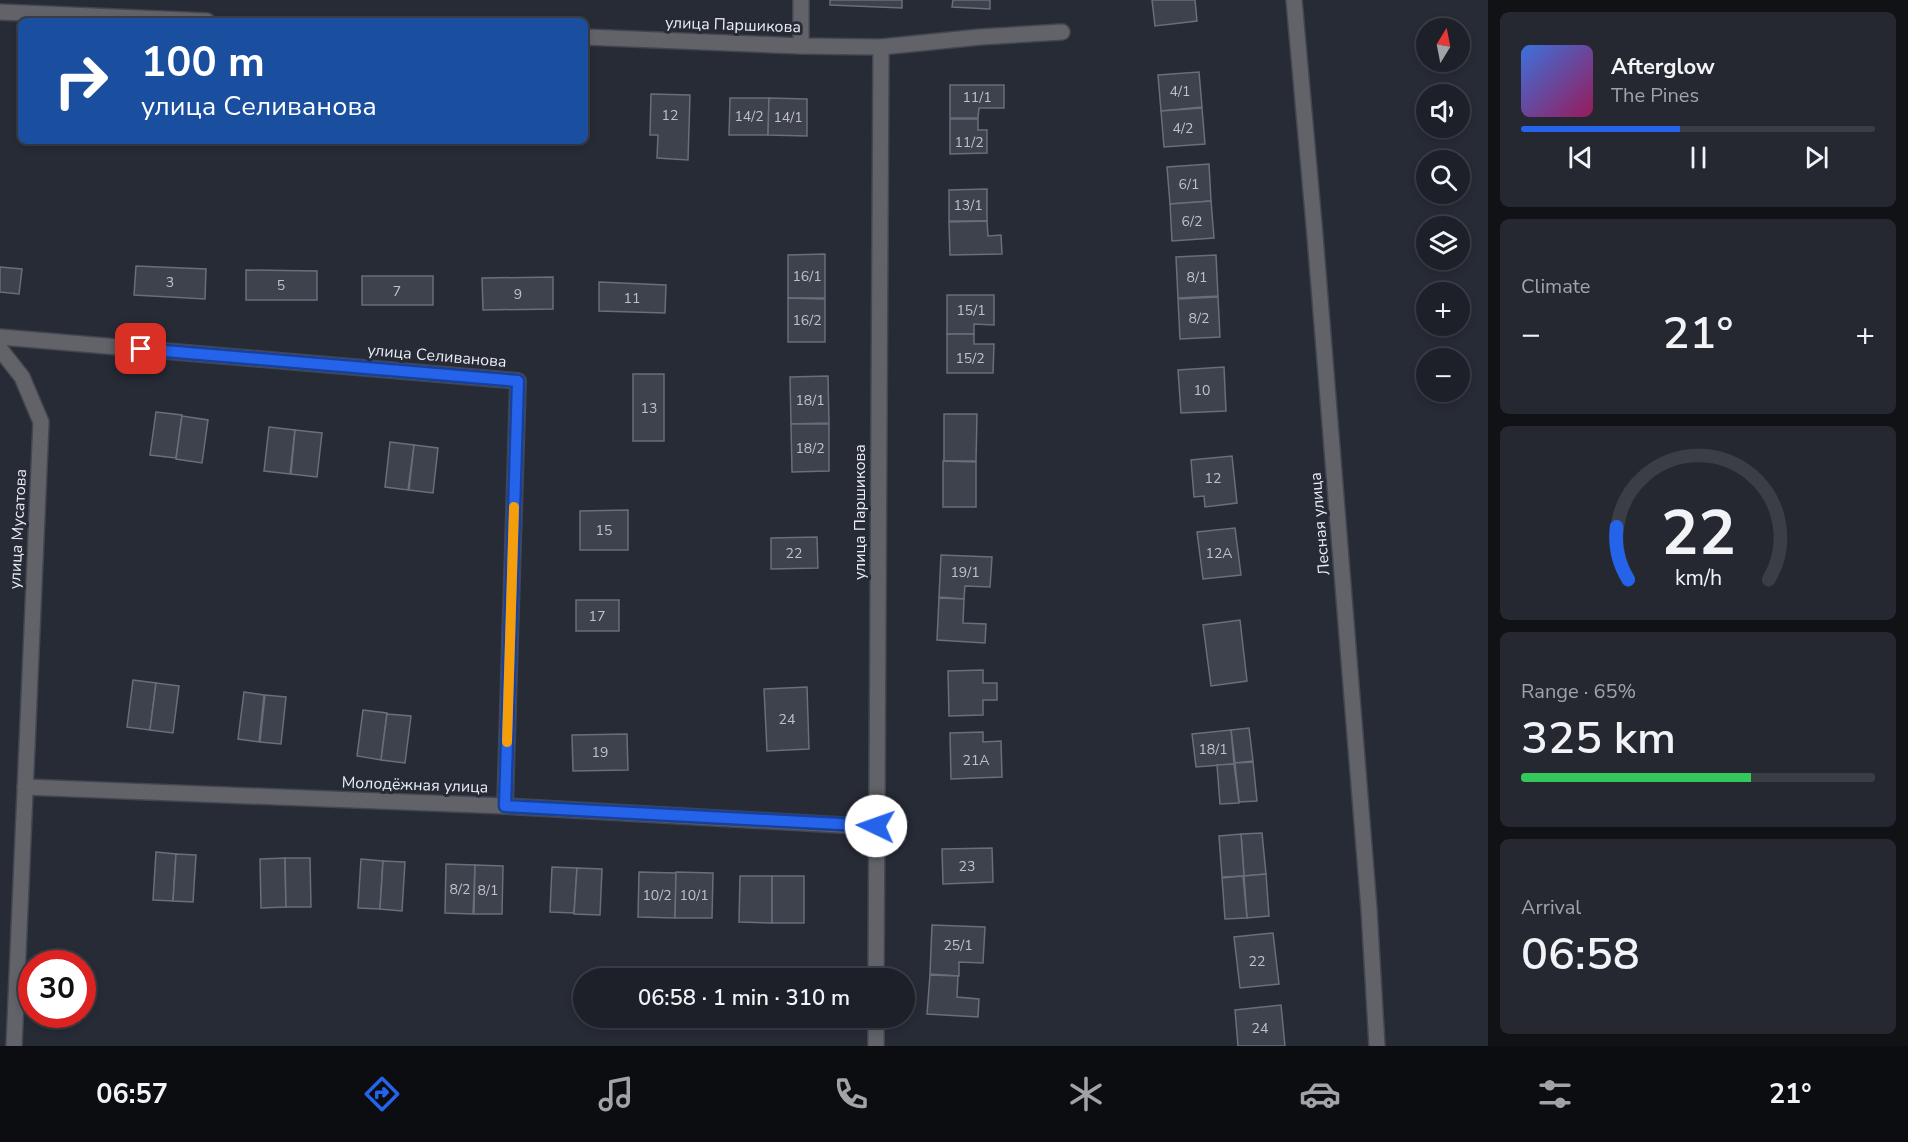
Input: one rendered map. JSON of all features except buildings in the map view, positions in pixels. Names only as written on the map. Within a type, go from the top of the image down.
[{"type":"street","points":[[801,0],[801,46]]},
{"type":"street","name":"Лесная улица","points":[[1293,0],[1318,271],[1369,909],[1377,1046]]},
{"type":"street","points":[[0,12],[138,18]]},
{"type":"street","name":"улица Паршикова","points":[[588,37],[881,47],[1062,32]]},
{"type":"street","name":"улица Паршикова","points":[[876,968],[881,47]]},
{"type":"street","name":"улица Селиванова","points":[[0,337],[518,381],[505,806]]},
{"type":"street","name":"улица Мусатова","points":[[0,349],[22,377],[41,422],[14,1046]]},
{"type":"street","name":"Молодёжная улица","points":[[25,788],[505,806],[876,826]]},
{"type":"street","points":[[876,1028],[876,1046]]},
{"type":"slow traffic","points":[[507,742],[514,507]]},
{"type":"route","points":[[141,349],[518,381],[505,806],[876,826]]}]
